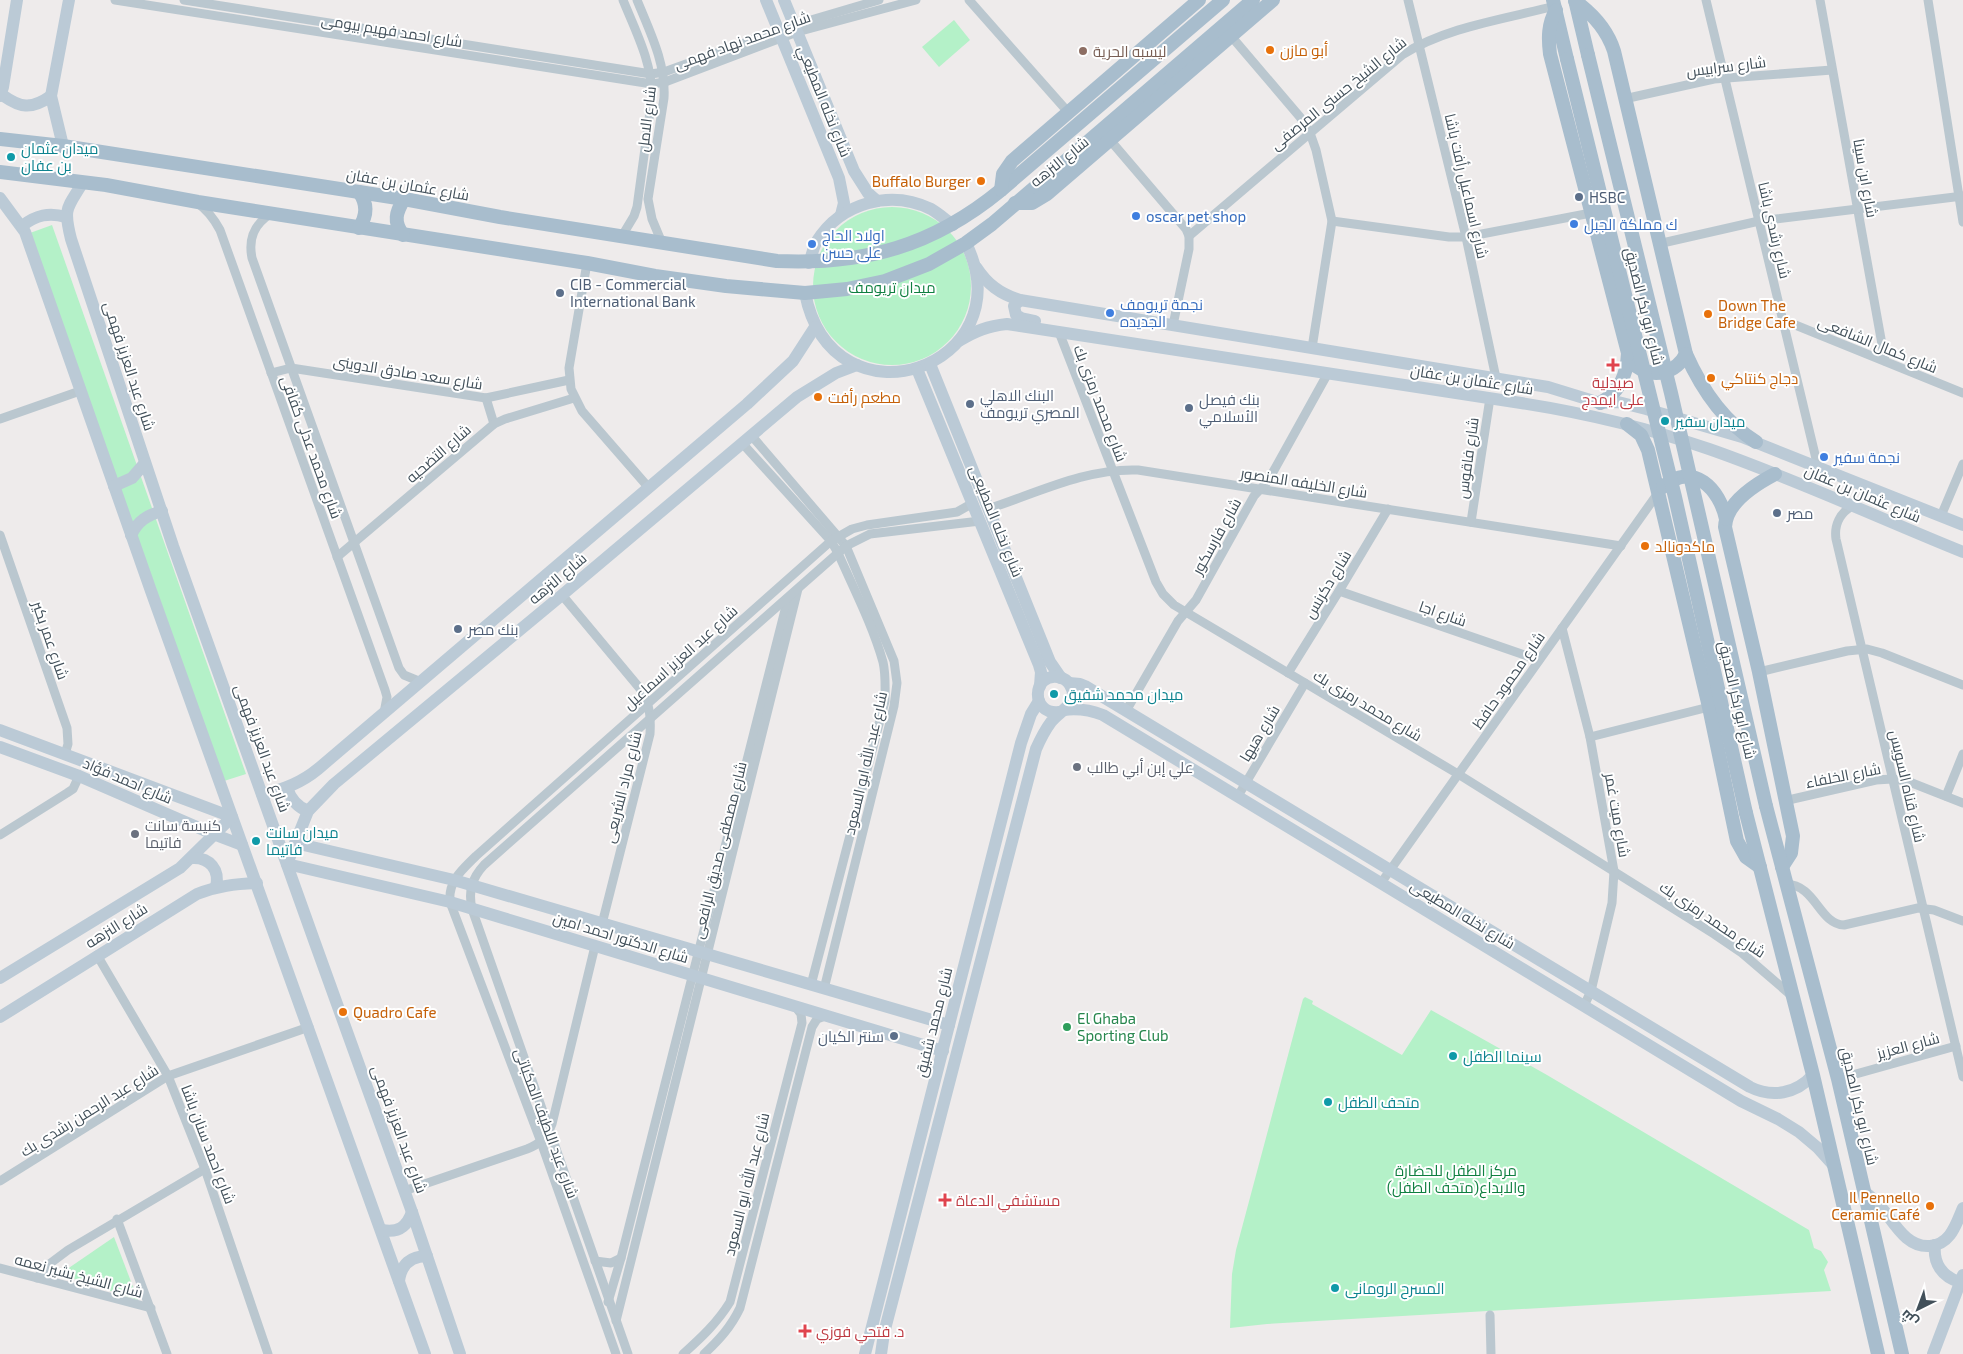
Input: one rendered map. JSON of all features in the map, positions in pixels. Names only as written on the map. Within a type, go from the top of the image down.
[{"type":"main road","points":[[16,0],[0,95],[16,103],[28,106],[42,102],[51,96]]},
{"type":"main road","points":[[63,146],[51,96],[70,0]]},
{"type":"main road","name":"شارع نخله المطيعي","points":[[766,0],[839,178],[844,203],[841,215]]},
{"type":"main road","name":"شارع نخله المطيعي","points":[[784,0],[854,171],[868,193],[877,200]]},
{"type":"main road","name":"شارع النزهه","points":[[1001,190],[1006,166],[1199,0]]},
{"type":"main road","name":"شارع النزهه","points":[[809,263],[875,255],[919,241],[953,225],[1001,190],[1223,0]]},
{"type":"main road","points":[[0,172],[83,182],[726,286],[805,293],[846,289],[885,281],[929,264],[966,243],[992,224],[1253,0]]},
{"type":"main road","name":"شارع النزهه","points":[[1015,203],[1023,204],[1040,199],[1274,0]]},
{"type":"main road","name":"شارع ابو بكر الصديق","points":[[1575,1],[1670,393],[1766,806],[1838,1079],[1902,1354]]},
{"type":"main road","name":"شارع ابو بكر الصديق","points":[[1575,1],[1595,17],[1609,38],[1614,51],[1658,244],[1686,354],[1698,379],[1714,403],[1733,424],[1756,442]]},
{"type":"main road","name":"شارع ابو بكر الصديق","points":[[1555,5],[1675,497],[1746,813],[1813,1075],[1878,1354]]},
{"type":"main road","name":"شارع ابو بكر الصديق","points":[[1555,5],[1549,30],[1550,54],[1628,353],[1627,367],[1623,379],[1616,391],[1600,403]]},
{"type":"main road","name":"شارع عثمان بن عفان","points":[[0,139],[63,146],[404,199],[500,217],[777,261],[809,263]]},
{"type":"main road","points":[[22,226],[29,220],[47,214],[66,217],[69,204],[83,182]]},
{"type":"main road","points":[[359,192],[365,202],[366,213],[359,228]]},
{"type":"main road","points":[[0,198],[22,226],[425,1354]]},
{"type":"main road","points":[[403,235],[398,228],[396,219],[404,199]]},
{"type":"main road","points":[[809,263],[816,243],[827,228],[841,215],[858,206],[877,200],[905,200],[931,209],[953,225]]},
{"type":"main road","name":"شارع عبد العزيز فهمى","points":[[66,217],[145,463],[412,1212],[460,1354]]},
{"type":"main road","points":[[805,293],[808,310],[815,327],[826,343],[833,349],[857,365],[871,370],[902,372],[917,369],[930,364],[946,354],[959,341],[969,324],[976,306],[978,287],[976,267],[966,243]]},
{"type":"main road","name":"شارع عثمان بن عفان","points":[[976,267],[984,279],[994,288],[1006,296],[1020,300],[1548,387],[1600,403],[1618,402],[1653,410],[1756,442],[1963,525]]},
{"type":"main road","points":[[1020,300],[1014,306],[1016,315],[1021,318],[1044,323],[1055,331]]},
{"type":"main road","name":"شارع عثمان بن عفان","points":[[959,341],[974,332],[990,326],[1007,324],[1533,404],[1627,424],[1708,449],[1775,474],[1963,552]]},
{"type":"main road","name":"شارع النزهه","points":[[262,794],[287,788],[310,776],[779,376],[805,345],[815,327]]},
{"type":"main road","points":[[1628,353],[1635,366],[1658,374],[1674,368],[1686,354]]},
{"type":"main road","name":"شارع نخله المطيعى","points":[[930,364],[988,509],[1044,664],[1040,686]]},
{"type":"main road","name":"شارع النزهه","points":[[287,864],[308,811],[334,784],[797,397],[836,373],[857,365]]},
{"type":"main road","name":"شارع نخله المطيعى","points":[[917,369],[972,503],[1044,664],[1065,681],[1085,686],[1755,1090],[1770,1094],[1786,1092],[1801,1086],[1813,1075]]},
{"type":"main road","name":"شارع ابو بكر الصديق","points":[[1627,424],[1641,435],[1646,445],[1709,707],[1738,846],[1746,857],[1760,867]]},
{"type":"main road","points":[[114,486],[132,478],[145,463]]},
{"type":"main road","points":[[1726,519],[1754,486],[1775,474]]},
{"type":"main road","name":"شارع ابو بكر الصديق","points":[[1658,493],[1665,485],[1675,479],[1685,477],[1696,478],[1706,483],[1722,504],[1726,519],[1726,531],[1759,672],[1784,801],[1793,836],[1790,857],[1782,867]]},
{"type":"main road","points":[[132,535],[136,526],[143,519],[162,511]]},
{"type":"main road","points":[[1051,677],[1065,681],[1072,688],[1073,698],[1071,703],[1062,711],[1054,712],[1045,709],[1039,701],[1040,686],[1046,679],[1051,677]]},
{"type":"main road","name":"شارع محمد شفيق","points":[[865,1354],[1020,743],[1029,719],[1039,701]]},
{"type":"main road","name":"شارع نخله المطيعى","points":[[1062,711],[1078,708],[1091,710],[1103,715],[1746,1104],[1789,1125],[1814,1144],[1835,1167]]},
{"type":"main road","name":"شارع محمد شفيق","points":[[881,1354],[884,1333],[1036,749],[1047,728],[1062,711]]},
{"type":"main road","points":[[1029,719],[1040,720],[1047,728]]},
{"type":"main road","name":"شارع احمد فؤاد","points":[[0,730],[232,817]]},
{"type":"main road","name":"شارع احمد فؤاد","points":[[0,746],[79,776],[242,845]]},
{"type":"main road","points":[[287,788],[291,799],[308,811]]},
{"type":"main road","name":"شارع النزهه","points":[[0,978],[180,868],[232,817]]},
{"type":"main road","name":"شارع الدكتور احمد امين","points":[[294,843],[472,885],[949,1025]]},
{"type":"main road","points":[[192,858],[206,860],[213,865],[218,879],[216,887]]},
{"type":"main road","name":"شارع الدكتور احمد امين","points":[[287,864],[450,902],[943,1051]]},
{"type":"main road","name":"شارع النزهه","points":[[0,1017],[180,904],[216,887],[257,883]]},
{"type":"main road","points":[[1863,1191],[1878,1204],[1908,1238],[1921,1245],[1935,1245],[1944,1241],[1951,1234],[1963,1208]]},
{"type":"main road","points":[[382,1230],[392,1232],[402,1229],[409,1222],[412,1212]]},
{"type":"main road","points":[[1932,1354],[1962,1278],[1950,1278],[1941,1270],[1935,1258],[1935,1245]]},
{"type":"main road","points":[[399,1281],[400,1272],[410,1259],[418,1256],[427,1256]]},
{"type":"street","name":"شارع احمد فهيم بيومى","points":[[115,0],[652,84],[665,82]]},
{"type":"street","name":"شارع احمد فهيم بيومى","points":[[184,0],[651,74],[664,72]]},
{"type":"street","name":"شارع الامل","points":[[622,236],[637,207],[652,97],[651,74],[646,57],[623,0]]},
{"type":"street","name":"شارع الامل","points":[[637,0],[664,72],[664,98],[648,199],[652,219],[662,243]]},
{"type":"street","name":"شارع محمد نهاد فهمى","points":[[664,72],[879,0]]},
{"type":"street","name":"شارع محمد نهاد فهمى","points":[[796,29],[916,0]]},
{"type":"street","points":[[969,0],[1068,112]]},
{"type":"street","name":"شارع اسماعيل رأفت باشا","points":[[1408,0],[1466,237],[1496,378]]},
{"type":"street","name":"شارع رشدى باشا","points":[[1706,0],[1818,467]]},
{"type":"street","name":"شارع ابن سينا","points":[[1820,0],[1885,361]]},
{"type":"street","points":[[1928,0],[1961,196],[1963,222]]},
{"type":"street","name":"شارع الشيخ حسنى المرصفى","points":[[1189,236],[1402,54],[1419,44],[1442,35],[1555,5]]},
{"type":"street","name":"شارع محمد نهاد فهمى","points":[[665,82],[780,34]]},
{"type":"street","points":[[1231,36],[1300,117],[1310,132],[1332,221],[1312,348]]},
{"type":"street","name":"شارع سرابيس","points":[[1624,99],[1725,78],[1832,70]]},
{"type":"street","points":[[1110,140],[1189,236],[1189,249],[1174,325]]},
{"type":"street","points":[[1658,244],[1759,221],[1961,196]]},
{"type":"street","name":"شارع محمد عدلى كفافى","points":[[193,201],[209,213],[220,230],[384,690],[386,697],[384,713]]},
{"type":"street","name":"شارع محمد عدلى كفافى","points":[[272,213],[262,219],[255,227],[251,237],[250,248],[252,258],[398,668],[404,675],[421,682]]},
{"type":"street","points":[[1332,221],[1449,237],[1466,237],[1591,214]]},
{"type":"street","points":[[588,264],[569,368],[569,380],[574,398],[582,411],[649,488]]},
{"type":"street","name":"شارع كمال الشافعى","points":[[1783,320],[1963,393]]},
{"type":"street","name":"شارع محمد رمزى بك","points":[[1055,331],[1156,582],[1163,594],[1174,605],[1458,774],[1614,871],[1735,948],[1793,997]]},
{"type":"street","name":"شارع سعد صادق الدوينى","points":[[271,373],[291,368],[486,398],[569,380]]},
{"type":"street","name":"شارع فارسكور","points":[[1126,711],[1178,621],[1196,600],[1254,496],[1268,481],[1328,373]]},
{"type":"street","points":[[0,419],[80,391]]},
{"type":"street","points":[[486,398],[494,424]]},
{"type":"street","name":"شارع التضحيه","points":[[337,557],[494,424],[574,398]]},
{"type":"street","name":"شارع فاقوس","points":[[1472,522],[1490,398]]},
{"type":"street","name":"شارع عبد الله ابو السعود","points":[[746,439],[835,539],[846,546],[894,661],[897,684],[892,715],[824,989]]},
{"type":"street","points":[[1941,516],[1963,464]]},
{"type":"street","name":"شارع الخليفه المنصور","points":[[988,509],[1090,474],[1112,470],[1138,470],[1621,546]]},
{"type":"street","name":"شارع محمود حافظ","points":[[1382,883],[1658,493]]},
{"type":"street","name":"شارع عبد العزيز اسماعيل","points":[[454,880],[476,856],[835,539],[866,525],[957,512],[972,503]]},
{"type":"street","name":"شارع قناه السويس","points":[[1852,506],[1838,520],[1835,535],[1963,1077]]},
{"type":"street","name":"شارع دكرنس","points":[[1288,673],[1388,509]]},
{"type":"street","name":"شارع عبد العزيز اسماعيل","points":[[472,885],[484,865],[846,546],[870,534],[980,521]]},
{"type":"street","name":"شارع عمر بكير","points":[[0,536],[3,554],[67,728],[68,744],[65,754]]},
{"type":"street","name":"شارع عبد الله ابو السعود","points":[[811,985],[885,701],[886,682],[883,663],[838,553],[835,539]]},
{"type":"street","name":"شارع مصطفى صديق الرافعى","points":[[703,953],[798,589]]},
{"type":"street","name":"شارع اجا","points":[[1339,592],[1539,660]]},
{"type":"street","name":"شارع مراد الشريعى","points":[[562,595],[642,691],[652,718],[650,734],[602,924]]},
{"type":"street","name":"شارع مصطفى صديق الرافعى","points":[[616,1321],[788,598]]},
{"type":"street","name":"شارع ميت غمر","points":[[1562,628],[1590,737],[1614,871],[1612,903],[1591,991],[1584,1006]]},
{"type":"street","points":[[1759,672],[1847,650],[1861,649],[1882,653],[1963,685]]},
{"type":"street","name":"شارع هيها","points":[[1238,796],[1305,683]]},
{"type":"street","points":[[1590,737],[1709,707]]},
{"type":"street","points":[[1946,796],[1963,754]]},
{"type":"street","points":[[0,835],[73,789],[79,776]]},
{"type":"street","name":"شارع الخلفاء","points":[[1784,801],[1876,780],[1892,779],[1912,783],[1963,803]]},
{"type":"street","points":[[450,902],[450,887],[454,880]]},
{"type":"street","points":[[1786,884],[1794,884],[1806,892],[1828,919],[1841,925],[1923,908],[1963,921]]},
{"type":"street","points":[[472,885],[470,893],[472,909]]},
{"type":"street","name":"شارع عبد اللطيف المكباتى","points":[[450,902],[541,1142],[616,1354]]},
{"type":"street","name":"شارع عبد اللطيف المكباتى","points":[[472,909],[628,1354]]},
{"type":"street","points":[[404,1191],[527,1149],[541,1142],[550,1131],[596,946]]},
{"type":"street","name":"شارع احمد سنان باشا","points":[[97,956],[168,1076],[205,1169],[268,1354]]},
{"type":"street","name":"شارع مصطفى صديق الرافعى","points":[[609,1301],[697,977]]},
{"type":"street","name":"شارع عبد الله ابو السعود","points":[[683,1354],[721,1316],[732,1294],[802,1024],[801,1014],[795,1006]]},
{"type":"street","name":"شارع عبد الله ابو السعود","points":[[704,1354],[726,1332],[740,1308],[812,1027],[817,1019],[825,1016]]},
{"type":"street","name":"شارع عبد الرحمن رشدى بك","points":[[0,1181],[168,1076],[309,1027]]},
{"type":"street","name":"شارع العزيز","points":[[1838,1079],[1956,1046]]},
{"type":"street","points":[[37,1278],[48,1265],[68,1250],[205,1169]]},
{"type":"street","points":[[118,1219],[168,1354]]},
{"type":"street","points":[[595,1261],[606,1263],[621,1258]]},
{"type":"street","name":"شارع الشيخ بشير نعمه","points":[[0,1268],[151,1308]]},
{"type":"street","points":[[598,1305],[609,1301]]},
{"type":"street","points":[[1490,1315],[1491,1354]]},
{"type":"green space","points":[[954,20],[970,40],[939,67],[922,47]]},
{"type":"green space","name":"ميدان تريومف","points":[[900,207],[915,210],[929,216],[948,230],[958,242],[968,263],[971,286],[968,309],[958,330],[948,342],[936,352],[915,362],[900,365],[884,365],[869,362],[848,352],[826,330],[814,301],[813,278],[816,263],[826,242],[848,220],[877,208]]},
{"type":"green space","points":[[52,225],[246,774],[224,781],[30,233]]},
{"type":"green space","name":"مركز الطفل للحضارة والابداع(متحف الطفل)","points":[[1305,997],[1313,1001],[1312,1004],[1402,1055],[1431,1010],[1547,1075],[1809,1230],[1814,1248],[1821,1251],[1828,1262],[1824,1270],[1831,1291],[1267,1324],[1230,1328],[1232,1274],[1236,1250]]},
{"type":"green space","points":[[114,1237],[138,1300],[60,1274]]},
{"type":"place","name":"أبو مازن","points":[[1270,50]]},
{"type":"place","name":"ليسبه الحرية","points":[[1083,51]]},
{"type":"place","name":"ميدان عثمان بن عفان","points":[[11,157]]},
{"type":"place","name":"Buffalo Burger","points":[[981,181]]},
{"type":"place","name":"HSBC","points":[[1579,197]]},
{"type":"place","name":"oscar pet shop","points":[[1136,216]]},
{"type":"place","name":"ك مملكة الجبل","points":[[1574,224]]},
{"type":"place","name":"اولاد الحاج على حسن","points":[[812,244]]},
{"type":"place","name":"CIB - Commercial International Bank","points":[[560,293]]},
{"type":"place","name":"نجمة تريومف الجديده","points":[[1110,313]]},
{"type":"place","name":"Down The Bridge Cafe","points":[[1708,314]]},
{"type":"place","name":"صيدلية على ايمدج","points":[[1613,365]]},
{"type":"place","name":"دجاج كنتاكي","points":[[1711,378]]},
{"type":"place","name":"مطعم رأفت","points":[[818,397]]},
{"type":"place","name":"البنك الاهلي المصري تريومف","points":[[970,404]]},
{"type":"place","name":"بنك فيصل الأسلامي","points":[[1189,408]]},
{"type":"place","name":"ميدان سفير","points":[[1665,421]]},
{"type":"place","name":"نجمة سفير","points":[[1824,457]]},
{"type":"place","name":"مصر","points":[[1777,513]]},
{"type":"place","name":"ماكدونالد","points":[[1645,546]]},
{"type":"place","name":"بنك مصر","points":[[458,629]]},
{"type":"place","name":"ميدان محمد شفيق","points":[[1054,694]]},
{"type":"place","name":"علي إبن أبي طالب","points":[[1077,767]]},
{"type":"place","name":"كنيسة سانت فاتيما","points":[[135,834]]},
{"type":"place","name":"ميدان سانت فاتيما","points":[[256,841]]},
{"type":"place","name":"Quadro Cafe","points":[[343,1012]]},
{"type":"place","name":"El Ghaba Sporting Club","points":[[1067,1027]]},
{"type":"place","name":"سنتر الكيان","points":[[894,1036]]},
{"type":"place","name":"سينما الطفل","points":[[1453,1056]]},
{"type":"place","name":"متحف الطفل","points":[[1328,1102]]},
{"type":"place","name":"مستشفي الدعاة","points":[[945,1200]]},
{"type":"place","name":"Il Pennello Ceramic Café","points":[[1930,1206]]},
{"type":"place","name":"المسرح الرومانى","points":[[1335,1288]]},
{"type":"place","name":"د. فتحي فوزي","points":[[805,1331]]}]
